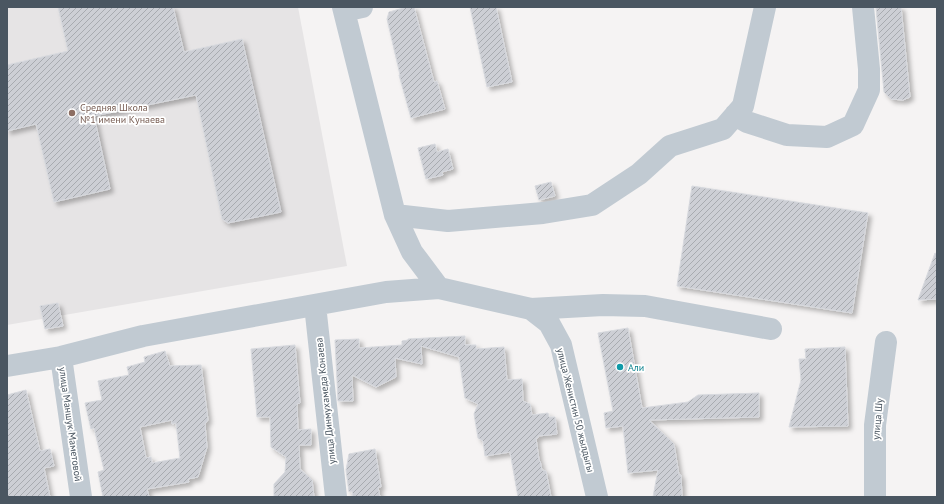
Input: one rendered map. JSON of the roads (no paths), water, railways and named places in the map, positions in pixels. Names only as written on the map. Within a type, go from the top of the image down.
[{"type":"street","points":[[395,215],[448,221],[543,213],[592,205],[639,174],[670,146],[723,129],[743,106],[765,7]]},
{"type":"street","points":[[735,115],[747,122],[787,135],[827,137],[853,125],[869,90],[869,69],[863,7]]},
{"type":"street","points":[[349,8],[395,215],[412,252],[439,288]]},
{"type":"street","name":"улица Женистин 50 жылдыгы","points":[[61,357],[142,336],[386,292],[439,288],[531,309],[549,323],[561,345],[597,497]]},
{"type":"street","name":"улица Динмухамеда Конаева","points":[[315,305],[336,497]]},
{"type":"street","points":[[531,309],[603,305],[645,306],[771,329]]},
{"type":"street","name":"улица Шу","points":[[875,497],[875,425],[886,342]]},
{"type":"street","name":"улица Маншук Маметовой","points":[[7,366],[61,357],[81,497]]},
{"type":"place","name":"Средняя Школа №1 имени Кунаева","points":[[72,113]]},
{"type":"place","name":"Али","points":[[620,367]]}]
